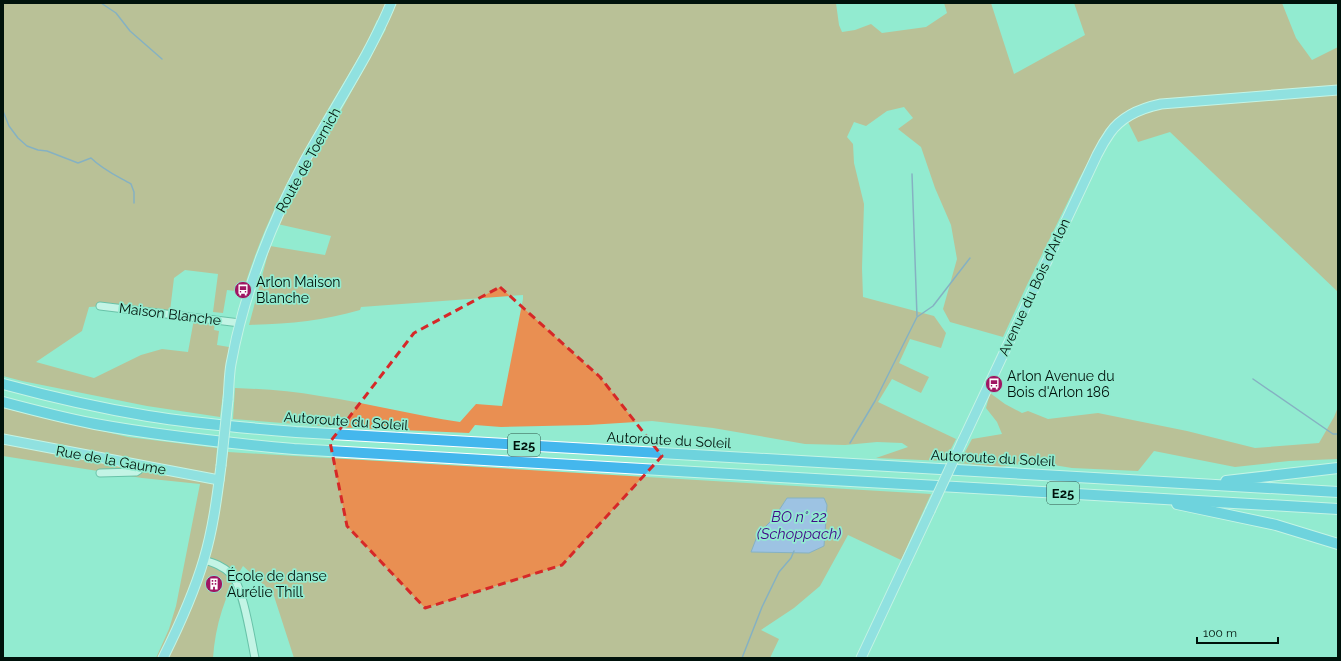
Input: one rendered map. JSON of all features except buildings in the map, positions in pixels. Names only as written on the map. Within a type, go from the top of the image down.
[{"type":"highway","name":"Autoroute du Soleil","points":[[3,384],[96,406],[148,416],[256,429],[1338,492]]},
{"type":"highway","name":"E25","points":[[3,402],[108,426],[246,445],[344,452],[1338,509]]},
{"type":"highway","points":[[1210,484],[1238,479],[1338,468]]},
{"type":"highway","points":[[1160,499],[1186,507],[1276,525],[1338,544]]},
{"type":"main road","name":"Route de Toernich","points":[[219,480],[231,365],[240,323],[255,272],[273,223],[304,162],[381,27],[391,3]]},
{"type":"main road","name":"Avenue du Bois d'Arlon","points":[[861,658],[1097,155],[1110,132],[1121,122],[1146,107],[1161,104],[1338,90]]},
{"type":"main road","name":"Rue de la Gaume","points":[[3,439],[219,480]]},
{"type":"main road","points":[[163,658],[188,607],[204,560],[212,528],[219,480]]},
{"type":"street","name":"Maison Blanche","points":[[100,306],[240,323]]},
{"type":"street","points":[[100,473],[136,472],[142,465]]},
{"type":"street","points":[[204,560],[221,566],[232,575],[236,582],[255,658]]},
{"type":"highlighted area","points":[[500,287],[600,377],[662,456],[562,565],[425,608],[347,526],[330,442],[414,333]]},
{"type":"shaded area","points":[[3,3],[836,3],[839,25],[842,32],[855,30],[871,24],[882,33],[926,27],[947,13],[944,3],[991,3],[1014,74],[1085,35],[1074,3],[1282,3],[1296,38],[1312,60],[1338,47],[1338,86],[1190,98],[1143,104],[1124,113],[1106,129],[1079,179],[1003,337],[950,322],[943,309],[957,259],[951,225],[935,188],[921,147],[898,129],[913,118],[904,107],[887,111],[866,126],[854,122],[847,137],[853,144],[854,163],[864,204],[862,268],[863,297],[934,316],[946,333],[941,348],[910,339],[899,363],[929,377],[921,393],[892,379],[878,402],[956,439],[945,461],[876,458],[908,447],[902,443],[877,442],[845,445],[805,444],[713,428],[652,421],[588,425],[501,427],[475,425],[469,433],[333,427],[233,419],[235,388],[277,390],[309,394],[460,422],[476,404],[502,406],[523,299],[523,295],[361,307],[360,310],[346,314],[319,319],[291,323],[249,325],[270,246],[325,255],[331,236],[273,223],[333,113],[338,116],[386,29],[377,20],[367,43],[297,164],[281,195],[254,259],[243,292],[227,290],[223,313],[213,312],[218,274],[185,270],[174,278],[170,311],[122,305],[89,307],[82,331],[36,362],[94,378],[141,355],[162,349],[188,352],[194,319],[215,323],[214,330],[219,331],[217,345],[229,347],[220,417],[147,406],[3,376]]},
{"type":"shaded area","points":[[1338,94],[1338,292],[1170,132],[1138,142],[1127,120],[1157,109]]},
{"type":"shaded area","points":[[990,393],[1005,404],[1022,413],[1028,411],[1048,419],[1098,413],[1187,431],[1255,448],[1319,443],[1338,407],[1338,459],[1289,461],[1235,467],[1154,451],[1138,471],[1072,468],[1035,462],[999,467],[959,463],[972,439],[1002,434],[997,422],[986,408]]},
{"type":"shaded area","points":[[3,408],[128,437],[217,448],[216,465],[226,466],[228,452],[931,494],[901,560],[848,535],[820,586],[794,608],[761,630],[779,639],[770,658],[294,658],[273,593],[243,566],[231,587],[222,610],[216,634],[213,658],[156,658],[169,629],[176,606],[200,484],[142,478],[3,456]]},
{"type":"water","name":"BO n° 22 (Schoppach)","points":[[787,498],[824,498],[827,505],[824,546],[809,553],[751,552],[758,534],[774,518]]},
{"type":"waterway","points":[[101,3],[116,13],[130,31],[162,59]]},
{"type":"waterway","points":[[3,111],[9,126],[18,138],[27,146],[38,150],[47,151],[78,163],[91,158],[105,169],[131,184],[134,192],[134,203]]},
{"type":"waterway","points":[[912,174],[917,316]]},
{"type":"waterway","points":[[850,443],[875,401],[917,317],[933,306],[970,258]]},
{"type":"waterway","points":[[1253,379],[1333,434],[1338,434]]},
{"type":"waterway","points":[[742,658],[762,607],[779,572],[791,558],[794,551]]},
{"type":"place","name":"Arlon Maison Blanche","points":[[243,290]]},
{"type":"place","name":"Arlon Avenue du Bois d'Arlon 186","points":[[994,384]]},
{"type":"place","name":"École de danse Aurélie Thill","points":[[214,584]]}]
